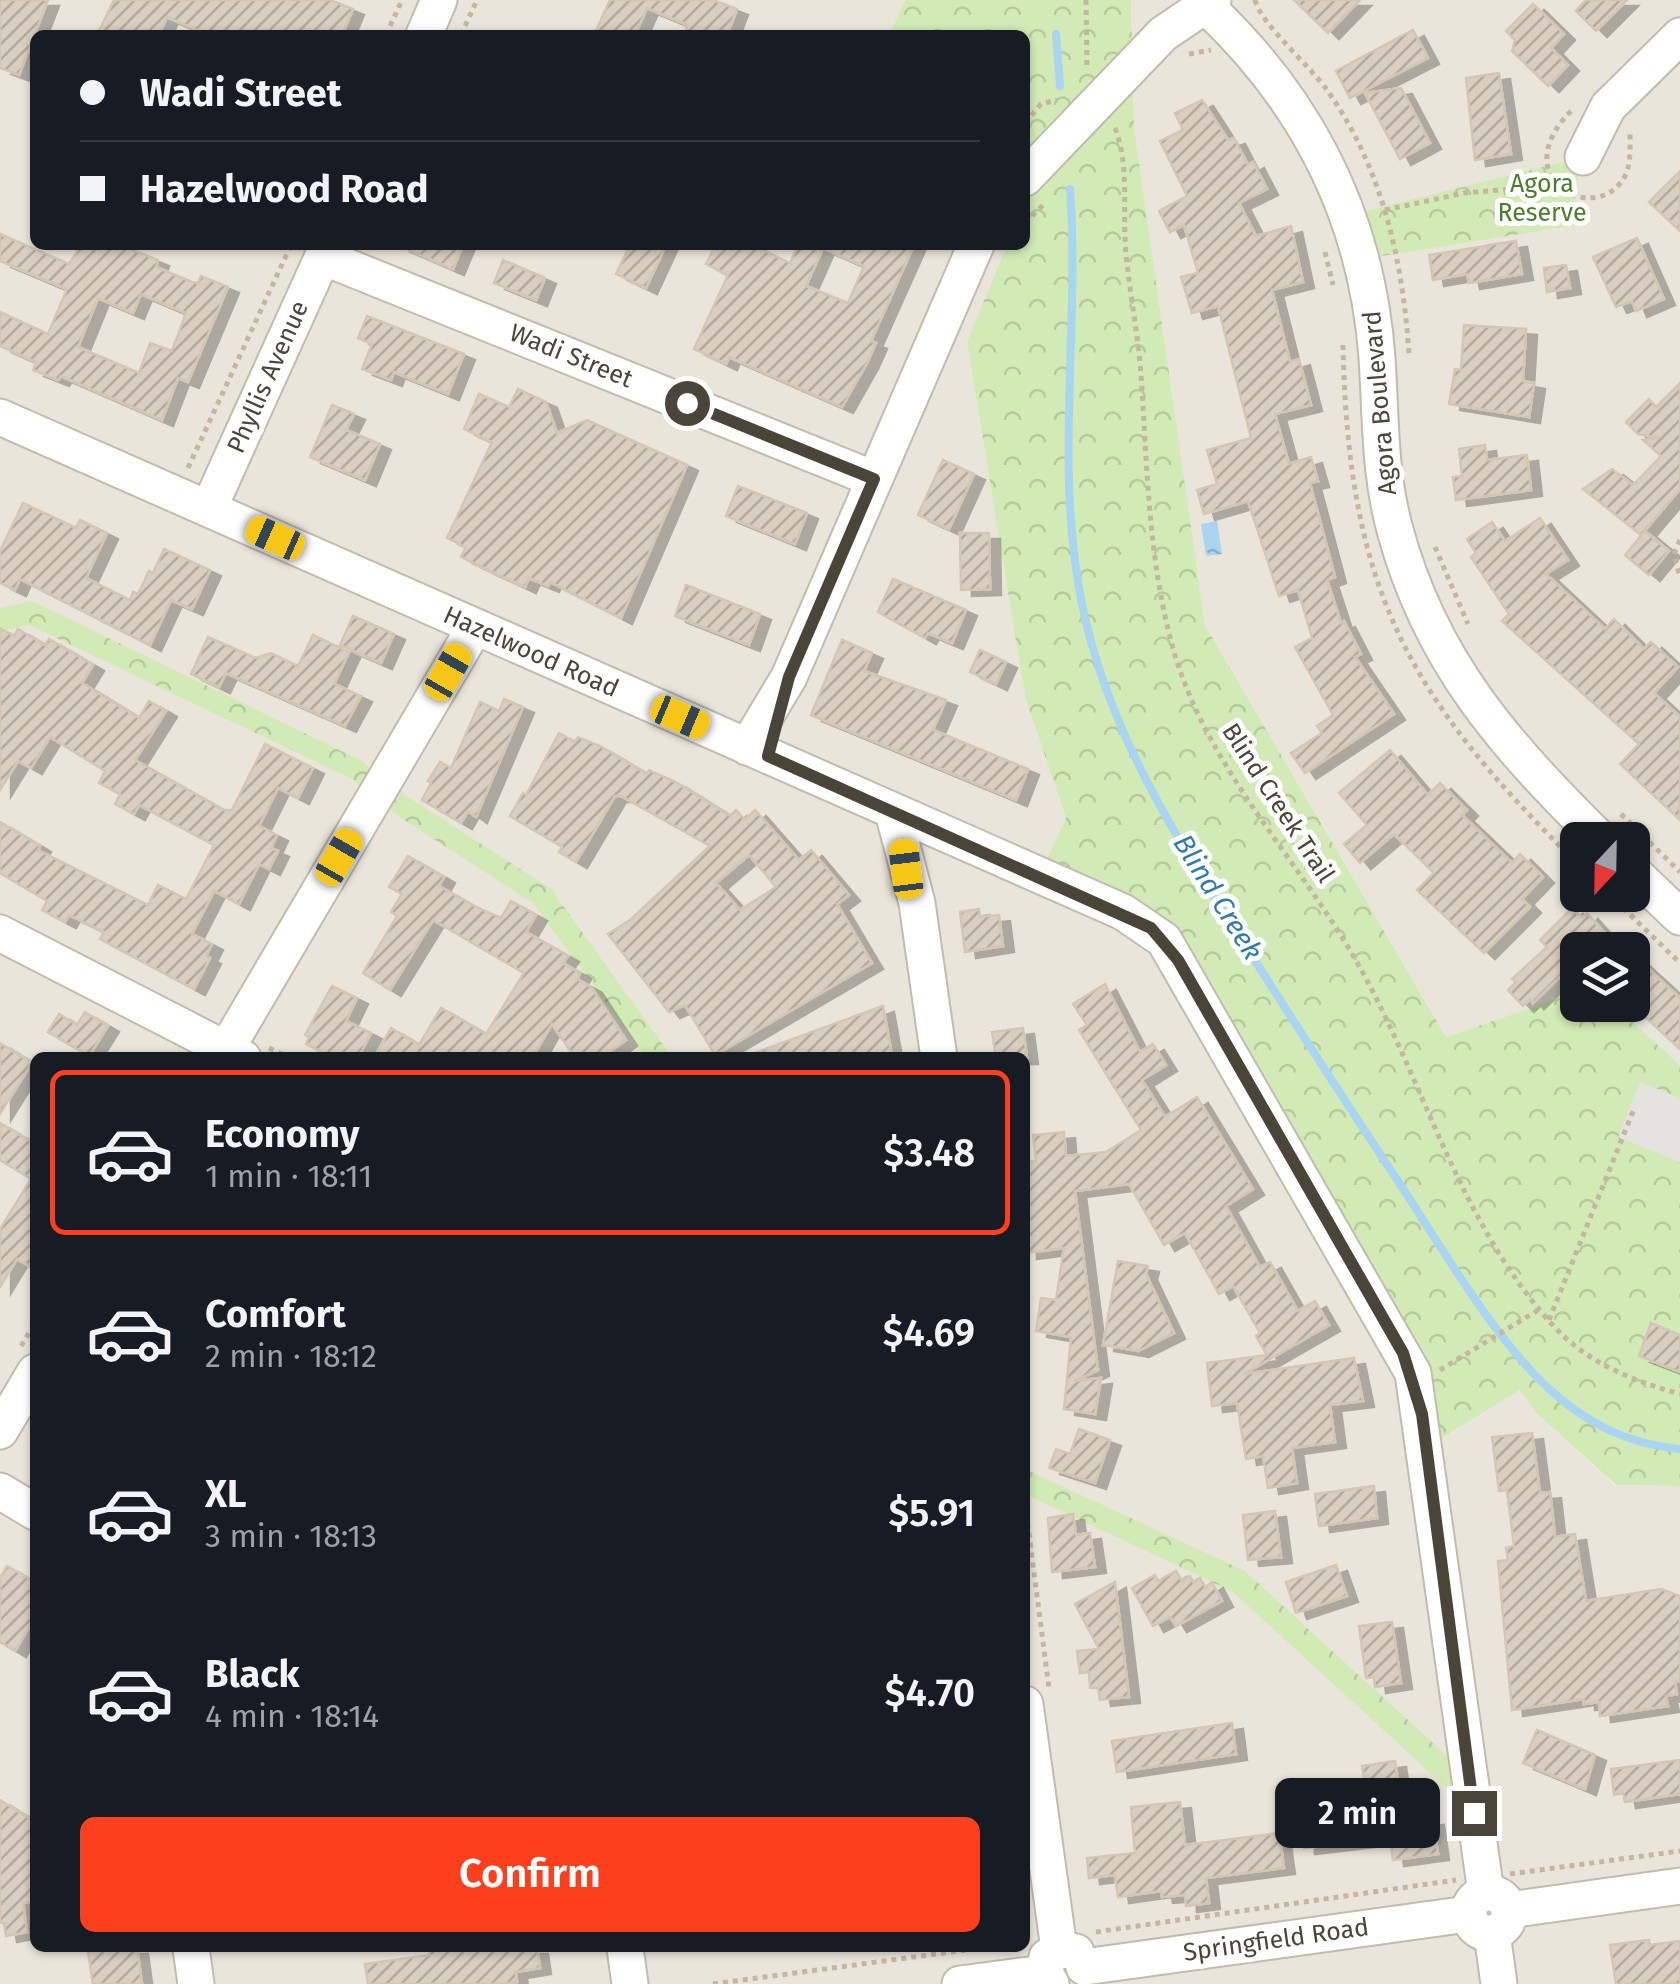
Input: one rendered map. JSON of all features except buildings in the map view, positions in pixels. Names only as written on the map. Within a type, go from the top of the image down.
[{"type":"street","points":[[426,30],[440,0]]},
{"type":"street","points":[[1030,173],[1172,25],[1210,4]]},
{"type":"street","name":"Agora Boulevard","points":[[1210,4],[1282,88],[1324,155],[1344,200],[1358,240],[1374,320],[1385,488],[1422,608],[1459,679],[1494,729],[1605,822]]},
{"type":"street","points":[[1583,157],[1608,107],[1680,36]]},
{"type":"street","name":"Phyllis Avenue","points":[[208,508],[314,250]]},
{"type":"street","name":"Wadi Street","points":[[316,250],[874,479]]},
{"type":"street","points":[[758,751],[974,250]]},
{"type":"street","name":"Hazelwood Road","points":[[0,416],[1122,912],[1164,940],[1403,1353],[1422,1414],[1498,1984]]},
{"type":"street","points":[[0,933],[238,1052],[476,627]]},
{"type":"street","points":[[894,812],[917,902],[938,1052]]},
{"type":"street","points":[[917,902],[931,829]]},
{"type":"street","points":[[1650,888],[1680,917]]},
{"type":"street","points":[[0,1432],[30,1381]]},
{"type":"street","points":[[0,1492],[30,1509]]},
{"type":"street","points":[[1030,1736],[1066,1965]]},
{"type":"street","name":"Springfield Road","points":[[960,1984],[1066,1965],[1680,1886]]},
{"type":"street","points":[[191,1952],[196,1984]]},
{"type":"street","points":[[626,1952],[630,1984]]},
{"type":"path","points":[[388,30],[402,0]]},
{"type":"path","points":[[463,30],[478,0]]},
{"type":"path","points":[[1086,0],[1088,72]]},
{"type":"path","name":"Blind Creek Trail","points":[[1123,120],[1114,130],[1124,154],[1124,229],[1140,366],[1154,547],[1170,640],[1186,689],[1247,800],[1354,956],[1476,1212],[1540,1309],[1602,1365],[1680,1394]]},
{"type":"path","points":[[1410,366],[1399,266],[1385,210],[1464,193],[1524,188],[1551,179]]},
{"type":"path","points":[[187,471],[313,250]]},
{"type":"path","points":[[1432,540],[1475,638]]},
{"type":"path","points":[[1680,540],[1674,554],[1680,578]]},
{"type":"path","points":[[1650,852],[1680,872]]},
{"type":"path","points":[[1628,912],[1680,963]]},
{"type":"path","points":[[1549,1321],[1634,1110]]},
{"type":"path","points":[[1440,1371],[1540,1309]]},
{"type":"path","points":[[1434,1356],[1442,1387]]},
{"type":"path","points":[[1505,1856],[1508,1874],[1680,1851]]},
{"type":"path","points":[[1066,1965],[1459,1880],[1457,1861]]},
{"type":"path","points":[[714,1984],[951,1952]]},
{"type":"shaded area","points":[[0,0],[905,0],[891,30],[30,30],[30,250],[1008,250],[967,342],[1025,697],[1066,818],[1040,876],[1137,919],[1451,1433],[1520,1390],[1537,1414],[1615,1485],[1680,1486],[1680,1984],[0,1984]]},
{"type":"shaded area","points":[[1131,0],[1680,0],[1680,1065],[1633,1022],[1650,1022],[1650,932],[1560,932],[1560,998],[1446,1037],[1205,625],[1134,127]]},
{"type":"shaded area","points":[[1640,1082],[1680,1098],[1680,1162],[1618,1137]]},
{"type":"green space","points":[[905,0],[1131,0],[1134,127],[1205,625],[1446,1037],[1560,998],[1560,1022],[1633,1022],[1680,1065],[1680,1486],[1616,1485],[1537,1414],[1520,1390],[1426,1448],[1421,1414],[1178,961],[1039,876],[1066,818],[1025,697],[967,342],[1003,255],[1006,250],[1030,250],[1030,30],[891,30]]},
{"type":"green space","name":"Agora Reserve","points":[[1583,157],[1573,204],[1576,225],[1363,259],[1349,215]]},
{"type":"green space","points":[[32,601],[362,761],[408,797],[551,889],[668,1052],[642,1052],[533,903],[398,816],[352,779],[29,625],[0,631],[0,608]]},
{"type":"green space","points":[[1030,1471],[1245,1571],[1469,1776],[1474,1813],[1233,1592],[1030,1496]]},
{"type":"water","points":[[1217,521],[1222,554],[1206,556],[1201,524]]},
{"type":"waterway","name":"Blind Creek","points":[[1056,34],[1060,86]]},
{"type":"waterway","name":"Blind Creek","points":[[1070,189],[1069,448],[1074,552],[1094,652],[1128,744],[1225,915],[1445,1255],[1504,1339],[1546,1386],[1576,1411],[1625,1437],[1680,1449]]},
{"type":"route","points":[[687,403],[874,479],[789,677],[768,756],[1122,912],[1164,940],[1403,1353],[1422,1414],[1474,1813]]}]
